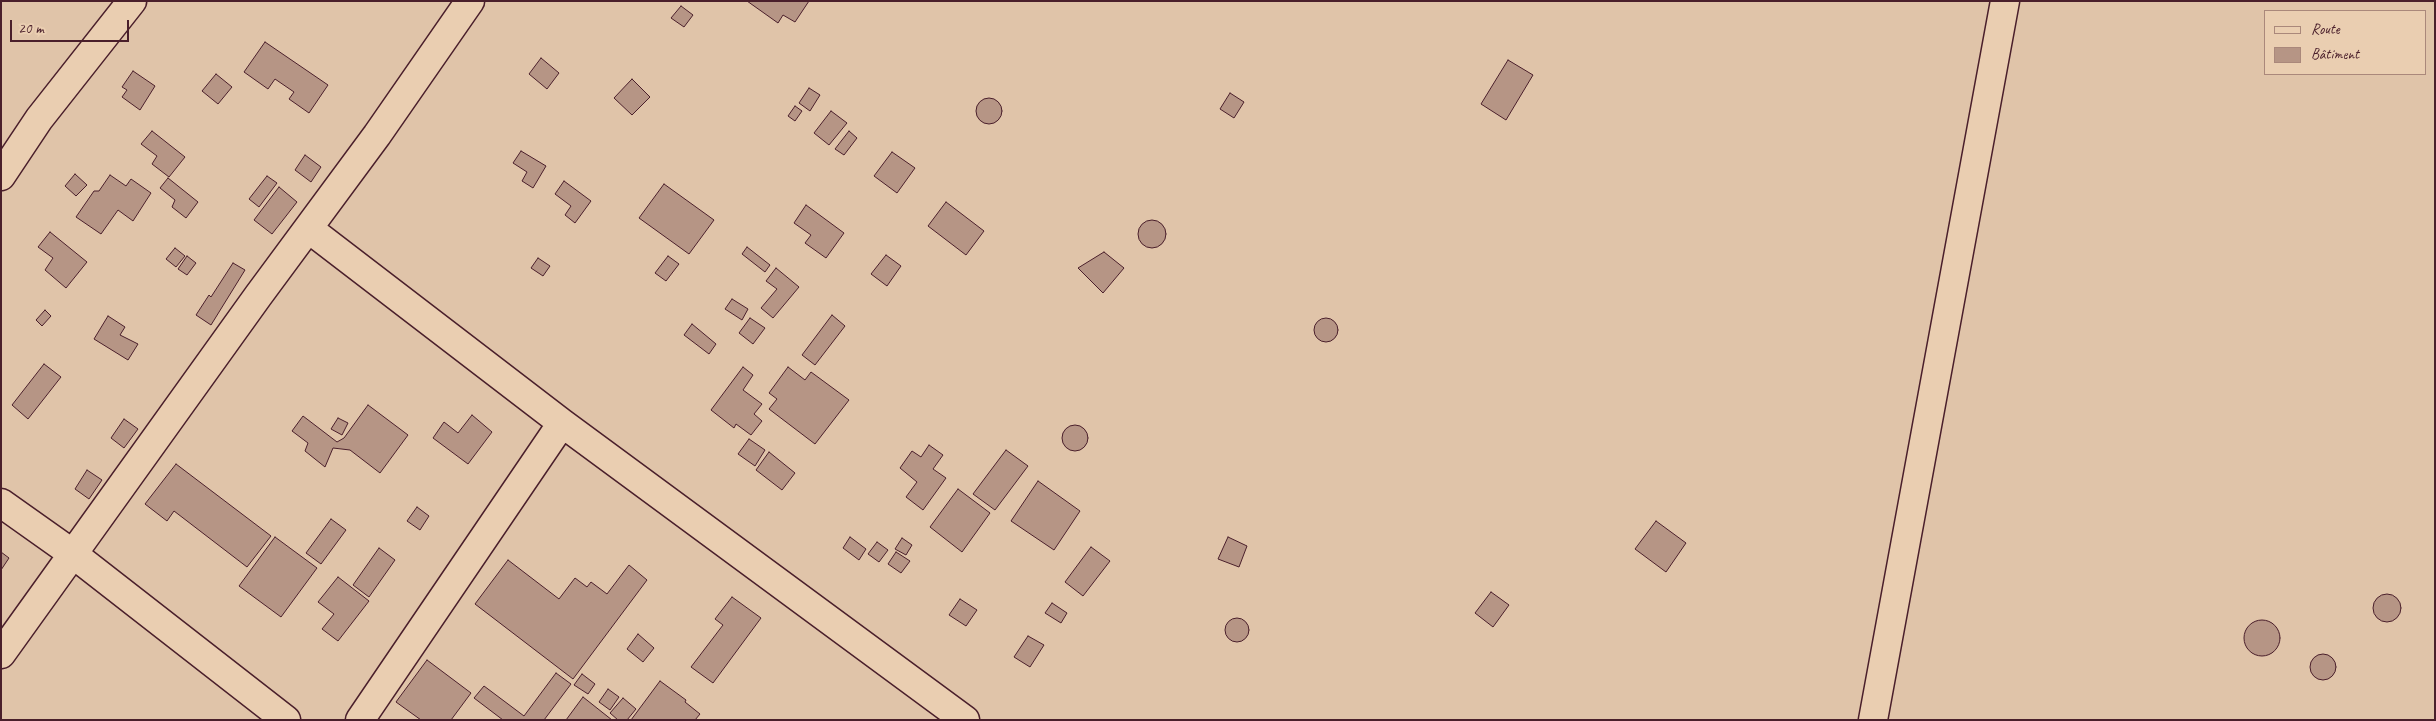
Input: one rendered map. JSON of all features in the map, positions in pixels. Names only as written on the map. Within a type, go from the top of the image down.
[{"type":"street","points":[[1,176],[39,119],[132,1]]},
{"type":"street","points":[[1,654],[252,304],[309,229],[470,1]]},
{"type":"street","points":[[1873,720],[2005,1]]},
{"type":"street","points":[[309,229],[562,423],[965,720]]},
{"type":"street","points":[[360,720],[562,423]]},
{"type":"street","points":[[1,503],[73,554],[286,720]]},
{"type":"building","points":[[747,1],[809,1],[795,22],[783,15],[778,23]]},
{"type":"building","points":[[681,6],[693,15],[684,27],[671,18]]},
{"type":"building","points":[[265,42],[328,85],[309,113],[289,99],[294,92],[275,79],[268,89],[244,72]]},
{"type":"building","points":[[541,58],[559,73],[547,89],[529,74]]},
{"type":"building","points":[[1508,60],[1533,75],[1506,120],[1481,104]]},
{"type":"building","points":[[133,71],[155,86],[140,110],[122,97],[127,90],[122,87]]},
{"type":"building","points":[[216,74],[232,87],[218,104],[202,91]]},
{"type":"building","points":[[632,79],[650,97],[632,115],[614,98]]},
{"type":"building","points":[[809,88],[820,95],[810,111],[799,103]]},
{"type":"building","points":[[1230,93],[1244,102],[1234,118],[1220,109]]},
{"type":"building","points":[[989,98],[998,102],[1002,111],[998,120],[989,124],[980,120],[976,111],[980,102]]},
{"type":"building","points":[[795,106],[802,111],[795,121],[788,116]]},
{"type":"building","points":[[831,111],[847,123],[829,145],[814,133]]},
{"type":"building","points":[[152,131],[185,157],[169,177],[152,164],[157,156],[141,144]]},
{"type":"building","points":[[849,131],[857,138],[844,155],[835,149]]},
{"type":"building","points":[[521,151],[546,166],[533,188],[522,181],[527,172],[513,163]]},
{"type":"building","points":[[892,152],[915,168],[897,193],[874,176]]},
{"type":"building","points":[[305,155],[321,167],[311,182],[295,170]]},
{"type":"building","points":[[75,174],[87,185],[76,196],[65,186]]},
{"type":"building","points":[[110,175],[126,186],[131,179],[151,193],[133,221],[118,210],[101,234],[76,217],[94,191],[99,191]]},
{"type":"building","points":[[267,176],[277,183],[259,207],[249,199]]},
{"type":"building","points":[[168,178],[198,202],[186,218],[172,207],[175,200],[160,188]]},
{"type":"building","points":[[564,181],[591,201],[575,223],[565,215],[571,206],[555,194]]},
{"type":"building","points":[[664,184],[714,220],[689,254],[639,218]]},
{"type":"building","points":[[279,187],[297,202],[272,234],[254,220]]},
{"type":"building","points":[[946,202],[984,231],[966,255],[928,226]]},
{"type":"building","points":[[806,205],[844,233],[826,258],[805,243],[811,235],[794,223]]},
{"type":"building","points":[[1152,220],[1162,224],[1166,234],[1162,244],[1152,248],[1142,244],[1138,234],[1142,224]]},
{"type":"building","points":[[50,232],[87,262],[66,288],[45,270],[53,258],[38,247]]},
{"type":"building","points":[[747,247],[770,265],[765,272],[742,254]]},
{"type":"building","points":[[175,248],[185,256],[176,267],[166,259]]},
{"type":"building","points":[[1104,252],[1124,268],[1103,293],[1078,268]]},
{"type":"building","points":[[886,255],[901,266],[887,286],[871,274]]},
{"type":"building","points":[[187,256],[196,263],[187,275],[178,269]]},
{"type":"building","points":[[668,256],[679,264],[666,281],[655,273]]},
{"type":"building","points":[[538,258],[550,266],[543,276],[531,268]]},
{"type":"building","points":[[233,263],[245,270],[211,325],[196,315],[209,295],[211,297]]},
{"type":"building","points":[[776,268],[799,287],[773,318],[761,308],[777,289],[766,281]]},
{"type":"building","points":[[732,299],[748,309],[742,320],[725,309]]},
{"type":"building","points":[[45,310],[51,316],[42,326],[36,320]]},
{"type":"building","points":[[832,315],[845,326],[815,365],[802,355]]},
{"type":"building","points":[[108,316],[125,327],[120,335],[138,344],[128,360],[94,339]]},
{"type":"building","points":[[750,318],[765,328],[753,344],[739,333]]},
{"type":"building","points":[[1326,318],[1331,319],[1337,325],[1337,335],[1331,341],[1326,342],[1321,341],[1315,335],[1314,330],[1315,325],[1321,319]]},
{"type":"building","points":[[692,324],[716,344],[709,354],[684,335]]},
{"type":"building","points":[[44,364],[61,377],[28,419],[12,405]]},
{"type":"building","points":[[743,367],[753,375],[743,390],[762,404],[754,414],[762,421],[751,435],[736,424],[734,428],[711,410]]},
{"type":"building","points":[[788,367],[805,380],[811,372],[849,400],[815,444],[769,409],[777,399],[769,393]]},
{"type":"building","points":[[368,405],[408,435],[380,473],[350,450],[333,448],[325,467],[305,451],[308,443],[292,431],[303,416],[337,442],[344,438]]},
{"type":"building","points":[[472,415],[492,432],[468,464],[433,438],[444,422],[458,433]]},
{"type":"building","points":[[338,418],[348,423],[342,435],[331,429]]},
{"type":"building","points":[[124,419],[138,429],[124,448],[111,438]]},
{"type":"building","points":[[1075,425],[1084,429],[1088,438],[1084,447],[1075,451],[1066,447],[1062,438],[1066,429]]},
{"type":"building","points":[[749,439],[765,450],[755,466],[738,454]]},
{"type":"building","points":[[929,445],[943,455],[933,469],[946,478],[923,510],[906,497],[917,482],[900,468],[912,451],[921,457]]},
{"type":"building","points":[[1006,450],[1028,466],[995,510],[973,494]]},
{"type":"building","points":[[769,452],[795,473],[782,490],[756,470]]},
{"type":"building","points":[[176,464],[271,536],[247,567],[174,511],[167,521],[145,504]]},
{"type":"building","points":[[87,470],[102,480],[89,499],[75,489]]},
{"type":"building","points":[[1038,481],[1080,511],[1054,550],[1011,521]]},
{"type":"building","points":[[958,489],[990,513],[962,552],[930,527]]},
{"type":"building","points":[[417,507],[429,516],[420,530],[407,521]]},
{"type":"building","points":[[331,519],[346,530],[321,564],[306,553]]},
{"type":"building","points":[[1656,521],[1686,543],[1666,572],[1635,549]]},
{"type":"building","points":[[275,537],[317,568],[281,617],[239,586]]},
{"type":"building","points":[[850,537],[866,549],[859,560],[843,548]]},
{"type":"building","points":[[1228,537],[1247,546],[1239,567],[1218,559]]},
{"type":"building","points":[[902,538],[912,545],[906,555],[895,549]]},
{"type":"building","points":[[877,542],[888,550],[879,562],[868,554]]},
{"type":"building","points":[[1091,547],[1110,561],[1083,596],[1065,582]]},
{"type":"building","points":[[379,548],[395,560],[369,597],[353,585]]},
{"type":"building","points":[[1,552],[9,558],[1,570]]},
{"type":"building","points":[[896,552],[910,561],[901,573],[888,564]]},
{"type":"building","points":[[508,560],[559,599],[575,578],[587,587],[591,582],[607,594],[629,565],[647,580],[573,679],[475,604]]},
{"type":"building","points":[[338,577],[369,601],[338,641],[322,629],[334,614],[318,602]]},
{"type":"building","points":[[1491,592],[1509,605],[1493,627],[1475,613]]},
{"type":"building","points":[[2387,594],[2397,598],[2401,608],[2397,618],[2387,622],[2377,618],[2373,608],[2377,598]]},
{"type":"building","points":[[732,597],[761,618],[713,683],[691,667],[723,625],[715,619]]},
{"type":"building","points":[[960,599],[977,610],[966,626],[949,615]]},
{"type":"building","points":[[1052,603],[1067,613],[1061,623],[1045,613]]},
{"type":"building","points":[[1237,618],[1246,621],[1249,630],[1246,639],[1237,642],[1228,639],[1225,630],[1228,621]]},
{"type":"building","points":[[2262,620],[2269,621],[2275,625],[2279,631],[2279,645],[2275,651],[2269,655],[2262,656],[2255,655],[2249,651],[2245,645],[2244,638],[2245,631],[2249,625],[2255,621]]},
{"type":"building","points":[[638,634],[654,648],[643,662],[627,649]]},
{"type":"building","points":[[1028,636],[1044,645],[1030,667],[1014,657]]},
{"type":"building","points":[[2323,654],[2332,658],[2336,667],[2332,676],[2323,680],[2314,676],[2310,667],[2314,658]]},
{"type":"building","points":[[427,660],[471,693],[451,720],[421,720],[396,702]]},
{"type":"building","points":[[556,673],[571,684],[544,720],[503,720],[474,698],[484,686],[524,716]]},
{"type":"building","points":[[582,674],[595,684],[588,694],[574,685]]},
{"type":"building","points":[[660,681],[686,700],[685,702],[700,714],[695,720],[631,720]]},
{"type":"building","points":[[608,689],[619,697],[610,710],[599,702]]},
{"type":"building","points":[[583,697],[612,720],[566,720]]},
{"type":"building","points":[[623,698],[636,709],[627,720],[618,720],[610,713]]}]
